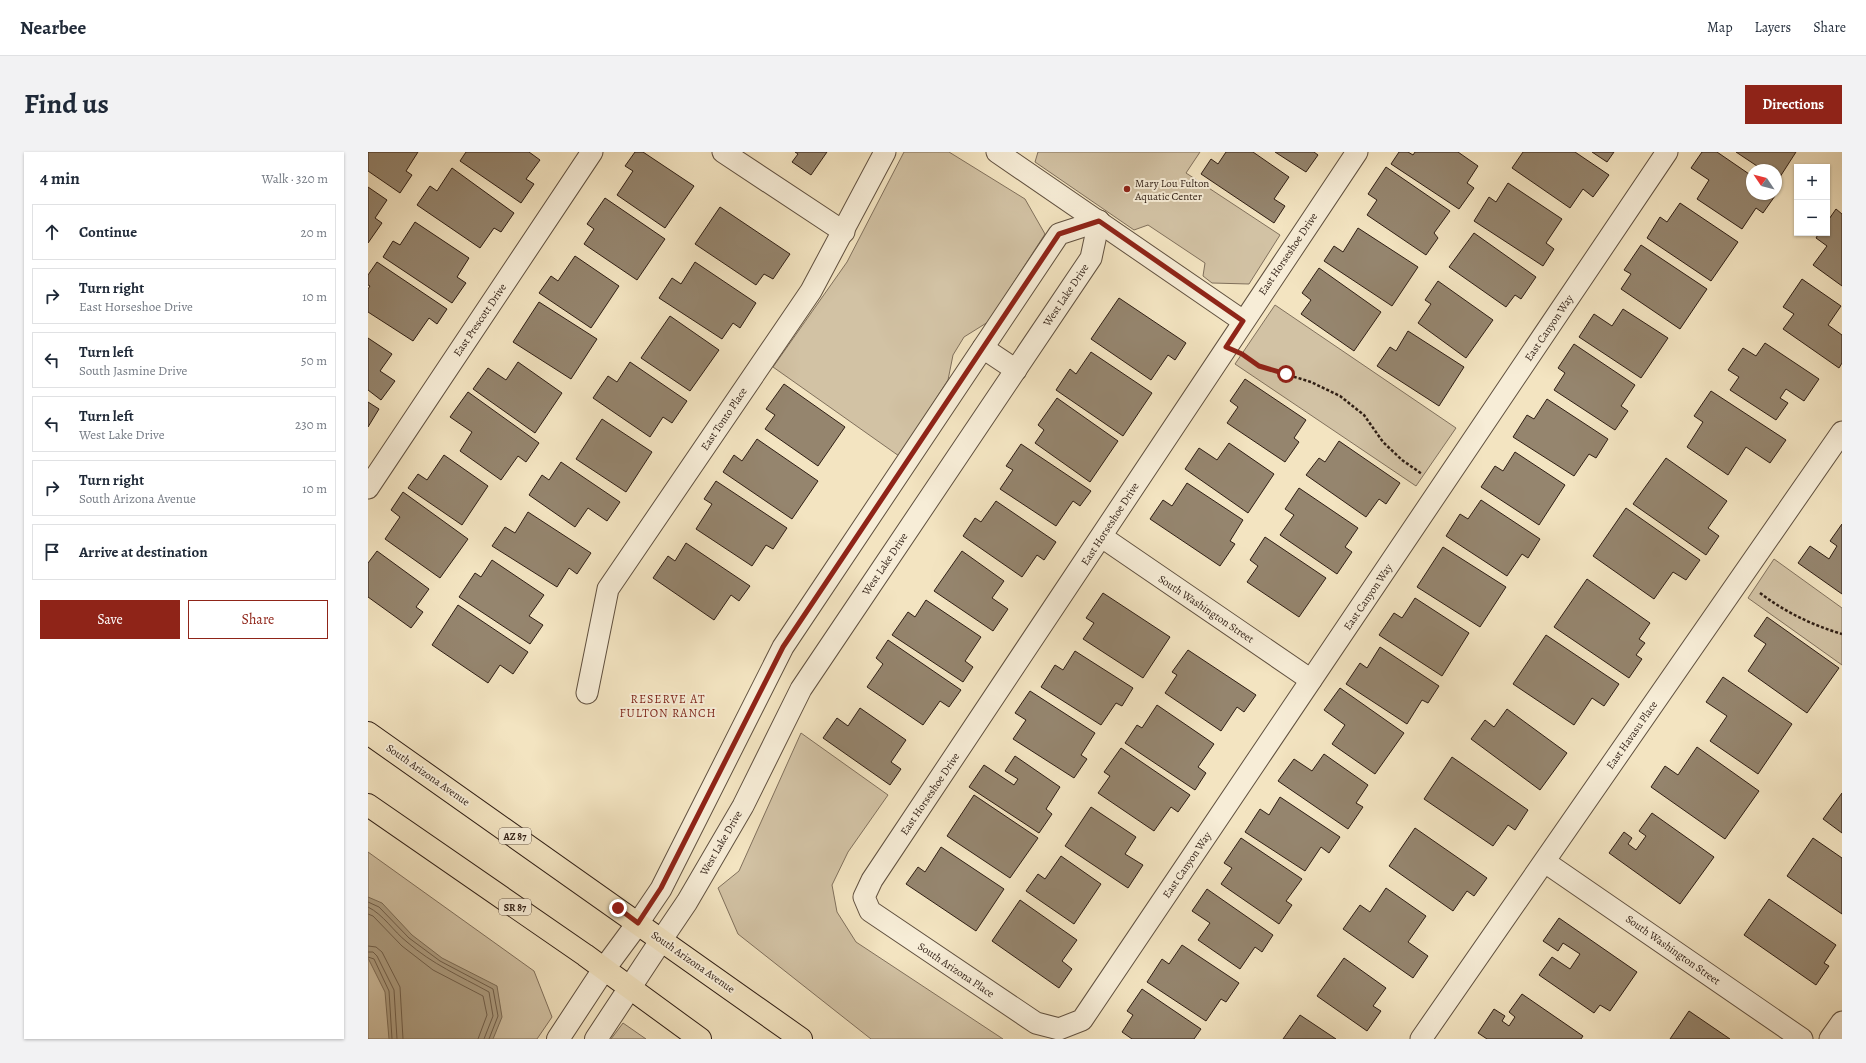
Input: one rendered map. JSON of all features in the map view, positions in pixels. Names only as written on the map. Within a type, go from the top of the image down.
[{"type":"main road","name":"South Arizona Avenue","points":[[368,733],[662,939],[801,1039]]},
{"type":"main road","name":"SR 87","points":[[368,804],[604,969]]},
{"type":"main road","points":[[604,969],[700,1039]]},
{"type":"street","name":"East Prescott Drive","points":[[368,488],[592,152]]},
{"type":"street","points":[[723,152],[844,232]]},
{"type":"street","name":"East Tonto Place","points":[[587,693],[608,589],[811,291],[844,232],[885,152]]},
{"type":"street","points":[[997,152],[1243,321]]},
{"type":"street","name":"East Horseshoe Drive","points":[[864,897],[872,880],[1102,537],[1243,321],[1357,152]]},
{"type":"street","name":"East Canyon Way","points":[[1058,1029],[1082,1020],[1667,152]]},
{"type":"street","points":[[558,1039],[604,969],[638,923],[661,888],[783,647],[1059,234],[1099,221]]},
{"type":"street","name":"West Lake Drive","points":[[596,1039],[687,902],[743,806],[801,689],[1091,258],[1099,221]]},
{"type":"street","points":[[983,348],[1016,370]]},
{"type":"street","name":"East Havasu Place","points":[[1421,1039],[1842,432]]},
{"type":"street","name":"South Washington Street","points":[[1102,537],[1311,680]]},
{"type":"street","name":"South Washington Street","points":[[1545,862],[1802,1039]]},
{"type":"street","name":"South Arizona Place","points":[[864,897],[870,911],[1036,1023],[1058,1029]]},
{"type":"street","points":[[1830,1039],[1842,1022]]},
{"type":"path","points":[[1226,347],[1242,354],[1259,366],[1311,382],[1340,396],[1364,416],[1383,442],[1402,460],[1441,487]]},
{"type":"path","points":[[1758,591],[1796,617],[1822,628],[1842,634]]},
{"type":"shaded area","points":[[904,152],[949,152],[1025,199],[1045,234],[988,322],[964,337],[953,355],[948,380],[899,456],[773,367],[847,262]]},
{"type":"shaded area","points":[[1038,152],[1200,152],[1186,173],[1280,235],[1249,284],[1212,283],[1203,276],[1205,263],[1148,225],[1134,230],[1035,162]]},
{"type":"shaded area","points":[[1275,305],[1456,428],[1416,486],[1235,364]]},
{"type":"shaded area","points":[[1774,559],[1842,608],[1842,665],[1748,598]]},
{"type":"shaded area","points":[[801,733],[888,795],[848,852],[832,885],[837,912],[856,942],[1003,1039],[871,1039],[738,934],[718,888],[739,871]]},
{"type":"shaded area","points":[[368,852],[534,971],[552,1017],[537,1039],[368,1039]]},
{"type":"shaded area","points":[[623,1023],[646,1039],[611,1039]]},
{"type":"water","points":[[368,897],[382,903],[412,935],[442,958],[497,986],[502,1017],[493,1039],[389,1039],[385,992],[368,958]]},
{"type":"building","points":[[368,152],[418,152],[406,171],[412,175],[400,193],[368,171]]},
{"type":"building","points":[[466,152],[529,152],[540,160],[526,179],[534,184],[521,203],[460,161]]},
{"type":"building","points":[[635,152],[643,152],[694,186],[665,228],[617,195],[633,171],[625,166]]},
{"type":"building","points":[[795,152],[827,152],[811,175],[792,162],[798,154]]},
{"type":"building","points":[[1226,152],[1253,152],[1289,177],[1274,199],[1285,206],[1274,223],[1201,174],[1211,159],[1218,164]]},
{"type":"building","points":[[1275,152],[1314,152],[1318,155],[1306,172]]},
{"type":"building","points":[[1399,152],[1408,152],[1413,155],[1415,152],[1458,152],[1478,166],[1467,183],[1474,188],[1459,209],[1391,164]]},
{"type":"building","points":[[1523,152],[1575,152],[1609,175],[1593,197],[1583,189],[1570,208],[1512,168]]},
{"type":"building","points":[[1592,152],[1614,152],[1607,162]]},
{"type":"building","points":[[1702,152],[1717,152],[1746,172],[1746,200],[1772,200],[1763,213],[1756,208],[1742,229],[1697,199],[1709,180],[1691,168]]},
{"type":"building","points":[[1736,152],[1796,152],[1782,174],[1782,164],[1754,164]]},
{"type":"building","points":[[1386,167],[1450,211],[1434,233],[1438,238],[1426,255],[1367,215],[1377,200],[1368,194]]},
{"type":"building","points":[[452,168],[514,213],[501,232],[494,228],[480,248],[417,205],[430,186],[437,191]]},
{"type":"building","points":[[1508,183],[1562,219],[1546,243],[1554,249],[1543,266],[1474,221],[1489,197],[1496,202]]},
{"type":"building","points":[[368,187],[387,200],[375,218],[382,223],[368,243]]},
{"type":"building","points":[[605,198],[665,239],[637,280],[584,244],[594,229],[587,224]]},
{"type":"building","points":[[1680,203],[1738,242],[1711,281],[1647,238],[1660,217],[1667,222]]},
{"type":"building","points":[[720,207],[790,254],[773,279],[764,274],[756,285],[695,244]]},
{"type":"building","points":[[1836,209],[1842,214],[1842,286],[1813,265],[1827,246],[1816,238],[1817,236],[1830,236],[1830,218]]},
{"type":"building","points":[[415,222],[469,258],[457,277],[466,283],[452,303],[383,257],[393,241],[400,245]]},
{"type":"building","points":[[1358,228],[1418,267],[1392,306],[1324,261],[1334,246],[1343,252]]},
{"type":"building","points":[[1474,233],[1536,277],[1521,299],[1515,295],[1506,307],[1449,267]]},
{"type":"building","points":[[1641,245],[1707,289],[1680,329],[1621,289],[1631,274],[1624,270]]},
{"type":"building","points":[[575,256],[619,286],[591,328],[539,293],[551,276],[558,281]]},
{"type":"building","points":[[377,262],[447,309],[437,324],[429,318],[413,341],[368,312],[368,289],[370,286],[368,285],[368,275]]},
{"type":"building","points":[[695,262],[756,303],[740,328],[733,323],[722,339],[659,298],[672,278],[681,284]]},
{"type":"building","points":[[1319,268],[1381,312],[1354,351],[1301,314],[1311,300],[1302,293]]},
{"type":"building","points":[[1802,279],[1841,306],[1828,325],[1842,335],[1842,363],[1839,368],[1783,329],[1794,314],[1783,307]]},
{"type":"building","points":[[1438,281],[1493,320],[1466,358],[1418,323],[1431,304],[1425,300]]},
{"type":"building","points":[[1119,298],[1186,343],[1175,360],[1168,355],[1151,380],[1091,339]]},
{"type":"building","points":[[539,302],[597,339],[571,379],[513,342]]},
{"type":"building","points":[[1623,309],[1668,338],[1641,378],[1579,337],[1594,314],[1612,326]]},
{"type":"building","points":[[670,316],[719,350],[690,391],[641,358]]},
{"type":"building","points":[[1408,331],[1464,367],[1439,406],[1377,366],[1390,347],[1396,351]]},
{"type":"building","points":[[368,338],[392,354],[380,371],[395,381],[381,400],[368,390]]},
{"type":"building","points":[[1765,343],[1819,379],[1804,401],[1786,389],[1780,398],[1788,403],[1776,420],[1730,390],[1739,377],[1728,370],[1743,348],[1756,356]]},
{"type":"building","points":[[1574,344],[1635,385],[1621,406],[1628,411],[1615,430],[1554,390],[1565,373],[1558,368]]},
{"type":"building","points":[[1091,352],[1152,393],[1123,436],[1056,390],[1070,369],[1076,374]]},
{"type":"building","points":[[518,362],[562,393],[535,433],[473,389],[488,368],[506,380]]},
{"type":"building","points":[[630,362],[687,401],[672,423],[663,417],[650,437],[593,398],[608,376],[617,382]]},
{"type":"building","points":[[1245,379],[1306,420],[1294,438],[1299,442],[1285,462],[1227,423],[1238,407],[1230,401]]},
{"type":"building","points":[[784,384],[845,427],[818,466],[765,429],[775,415],[766,409]]},
{"type":"building","points":[[1711,391],[1786,440],[1770,463],[1746,447],[1728,475],[1687,447],[1703,422],[1694,416]]},
{"type":"building","points":[[468,392],[539,443],[526,462],[518,456],[501,480],[460,451],[472,432],[450,417]]},
{"type":"building","points":[[1057,398],[1118,441],[1090,482],[1035,443],[1044,430],[1038,425]]},
{"type":"building","points":[[1547,399],[1608,439],[1596,458],[1589,454],[1574,476],[1513,437],[1527,415],[1534,419]]},
{"type":"building","points":[[368,402],[379,409],[368,427]]},
{"type":"building","points":[[602,419],[652,452],[626,492],[576,459]]},
{"type":"building","points":[[757,439],[818,481],[792,519],[723,472],[734,455],[742,461]]},
{"type":"building","points":[[1339,441],[1400,483],[1386,504],[1379,499],[1366,517],[1306,475],[1319,458],[1325,462]]},
{"type":"building","points":[[1229,443],[1274,474],[1248,513],[1185,469],[1199,448],[1217,460]]},
{"type":"building","points":[[1021,444],[1091,491],[1080,506],[1073,501],[1056,526],[1000,489],[1013,470],[1006,466]]},
{"type":"building","points":[[1515,452],[1565,485],[1539,525],[1481,487],[1495,466],[1503,471]]},
{"type":"building","points":[[444,455],[488,486],[462,525],[408,488],[418,474],[427,480]]},
{"type":"building","points":[[1666,458],[1727,501],[1708,528],[1719,536],[1706,555],[1633,504]]},
{"type":"building","points":[[561,462],[620,502],[607,521],[588,508],[575,527],[529,495],[542,475],[549,480]]},
{"type":"building","points":[[716,481],[787,528],[773,549],[766,545],[752,566],[696,529],[712,504],[704,499]]},
{"type":"building","points":[[1187,483],[1243,520],[1230,541],[1235,544],[1220,566],[1150,519],[1163,500],[1172,506]]},
{"type":"building","points":[[1299,488],[1358,528],[1345,547],[1352,552],[1337,574],[1280,535],[1294,515],[1285,509]]},
{"type":"building","points":[[403,492],[468,539],[440,578],[385,539],[400,517],[391,510]]},
{"type":"building","points":[[1481,500],[1540,539],[1528,558],[1522,554],[1507,576],[1446,536],[1460,514],[1468,519]]},
{"type":"building","points":[[996,501],[1056,542],[1044,560],[1037,555],[1022,577],[963,536],[975,518],[981,522]]},
{"type":"building","points":[[1626,508],[1700,560],[1686,580],[1673,572],[1654,599],[1593,556]]},
{"type":"building","points":[[528,512],[591,553],[577,574],[569,568],[557,587],[492,546],[505,527],[515,533]]},
{"type":"building","points":[[1842,524],[1842,594],[1798,563],[1810,546],[1829,559],[1837,546],[1830,541]]},
{"type":"building","points":[[1265,537],[1326,578],[1299,617],[1247,582],[1258,566],[1250,560]]},
{"type":"building","points":[[686,543],[750,586],[739,601],[731,595],[714,620],[653,578],[668,556],[675,561]]},
{"type":"building","points":[[1443,547],[1506,587],[1480,627],[1417,587]]},
{"type":"building","points":[[377,551],[429,589],[416,607],[423,612],[411,628],[368,597],[368,563]]},
{"type":"building","points":[[962,551],[1004,581],[992,598],[1008,609],[993,631],[934,591]]},
{"type":"building","points":[[492,560],[544,595],[529,616],[543,625],[530,644],[459,597],[475,573],[481,577]]},
{"type":"building","points":[[1587,579],[1650,623],[1639,639],[1645,643],[1636,655],[1642,659],[1629,678],[1554,627]]},
{"type":"building","points":[[1103,593],[1170,637],[1143,678],[1083,639],[1094,623],[1086,618]]},
{"type":"building","points":[[1415,598],[1469,633],[1442,676],[1379,635],[1394,613],[1402,618]]},
{"type":"building","points":[[926,600],[981,637],[965,661],[973,667],[963,682],[892,635],[908,612],[915,617]]},
{"type":"building","points":[[458,605],[528,652],[513,674],[500,665],[488,683],[432,645]]},
{"type":"building","points":[[1767,617],[1839,668],[1807,713],[1748,671],[1766,644],[1754,636]]},
{"type":"building","points":[[1546,635],[1619,684],[1604,706],[1592,698],[1574,725],[1513,684]]},
{"type":"building","points":[[888,640],[961,690],[949,707],[940,701],[923,725],[867,687],[883,664],[876,658]]},
{"type":"building","points":[[1380,647],[1439,686],[1428,703],[1422,700],[1407,724],[1346,684],[1360,663],[1367,668]]},
{"type":"building","points":[[1188,650],[1256,695],[1244,712],[1237,707],[1221,731],[1165,693],[1177,675],[1172,672]]},
{"type":"building","points":[[1075,651],[1133,688],[1122,706],[1116,703],[1101,725],[1041,687],[1055,665],[1063,670]]},
{"type":"building","points":[[1723,677],[1792,724],[1758,774],[1710,741],[1727,716],[1706,702]]},
{"type":"building","points":[[1340,688],[1404,733],[1375,774],[1332,744],[1345,725],[1324,710]]},
{"type":"building","points":[[1030,691],[1095,733],[1081,755],[1087,759],[1074,778],[1013,739],[1026,720],[1015,713]]},
{"type":"building","points":[[1157,705],[1214,744],[1198,767],[1206,773],[1195,790],[1125,743],[1137,725],[1142,728]]},
{"type":"building","points":[[860,708],[906,740],[891,762],[901,769],[890,785],[823,738],[837,718],[848,726]]},
{"type":"building","points":[[1507,709],[1567,753],[1540,790],[1471,739],[1485,720],[1494,727]]},
{"type":"building","points":[[1697,747],[1759,791],[1725,839],[1651,787],[1665,766],[1678,775]]},
{"type":"building","points":[[1121,748],[1190,795],[1178,812],[1171,807],[1154,831],[1098,793],[1110,776],[1104,772]]},
{"type":"building","points":[[1324,754],[1368,785],[1356,803],[1363,807],[1348,829],[1278,781],[1294,759],[1312,771]]},
{"type":"building","points":[[1015,756],[1060,787],[1046,809],[1052,814],[1039,833],[969,787],[984,765],[1014,785],[1018,779],[1005,771]]},
{"type":"building","points":[[1452,757],[1528,810],[1515,830],[1508,825],[1493,846],[1424,799]]},
{"type":"building","points":[[1842,793],[1842,833],[1823,819]]},
{"type":"building","points":[[974,795],[1038,838],[1010,878],[947,836]]},
{"type":"building","points":[[1280,797],[1340,837],[1329,853],[1321,847],[1305,871],[1245,832],[1260,809],[1269,815]]},
{"type":"building","points":[[1091,807],[1136,837],[1125,854],[1143,865],[1128,888],[1065,846]]},
{"type":"building","points":[[1652,813],[1714,857],[1680,904],[1609,853],[1624,832],[1632,838],[1628,844],[1636,850],[1646,836],[1639,831]]},
{"type":"building","points":[[1415,828],[1487,878],[1474,896],[1467,891],[1453,911],[1389,866]]},
{"type":"building","points":[[1241,838],[1302,879],[1286,901],[1292,905],[1279,924],[1221,884],[1232,868],[1224,863]]},
{"type":"building","points":[[1813,838],[1842,858],[1842,914],[1787,876]]},
{"type":"building","points":[[941,847],[1004,889],[976,931],[906,884],[918,867],[925,872]]},
{"type":"building","points":[[1061,856],[1101,884],[1074,924],[1026,891],[1038,874],[1045,879]]},
{"type":"building","points":[[1386,888],[1426,916],[1408,942],[1428,956],[1413,978],[1343,929],[1360,905],[1370,912]]},
{"type":"building","points":[[1207,889],[1273,935],[1262,952],[1255,947],[1240,969],[1198,940],[1210,923],[1192,911]]},
{"type":"building","points":[[1769,899],[1836,945],[1824,963],[1829,966],[1816,985],[1744,935]]},
{"type":"building","points":[[1020,900],[1077,940],[1062,961],[1072,969],[1059,988],[992,941]]},
{"type":"building","points":[[1559,918],[1637,972],[1610,1011],[1600,1005],[1594,1013],[1539,975],[1552,957],[1570,969],[1580,954],[1563,943],[1558,951],[1543,941]]},
{"type":"building","points":[[1182,945],[1239,983],[1226,1002],[1221,999],[1206,1021],[1147,982],[1162,959],[1169,964]]},
{"type":"building","points":[[1344,958],[1386,988],[1373,1006],[1381,1011],[1367,1031],[1317,996]]},
{"type":"building","points":[[1142,989],[1201,1029],[1194,1039],[1132,1039],[1122,1032],[1133,1015],[1127,1011]]},
{"type":"building","points":[[1522,994],[1583,1036],[1581,1039],[1487,1039],[1478,1033],[1494,1009],[1505,1016],[1502,1021],[1509,1026],[1515,1017],[1509,1012]]},
{"type":"building","points":[[1689,1011],[1730,1039],[1670,1039]]},
{"type":"building","points":[[1300,1015],[1336,1039],[1283,1039]]},
{"type":"place","name":"Mary Lou Fulton Aquatic Center","points":[[1127,189]]},
{"type":"district","name":"RESERVE AT FULTON RANCH","points":[[668,706]]},
{"type":"route","points":[[618,908],[638,923],[661,888],[783,647],[1059,234],[1099,221],[1243,321],[1226,347],[1242,354],[1259,366],[1286,374]]}]
